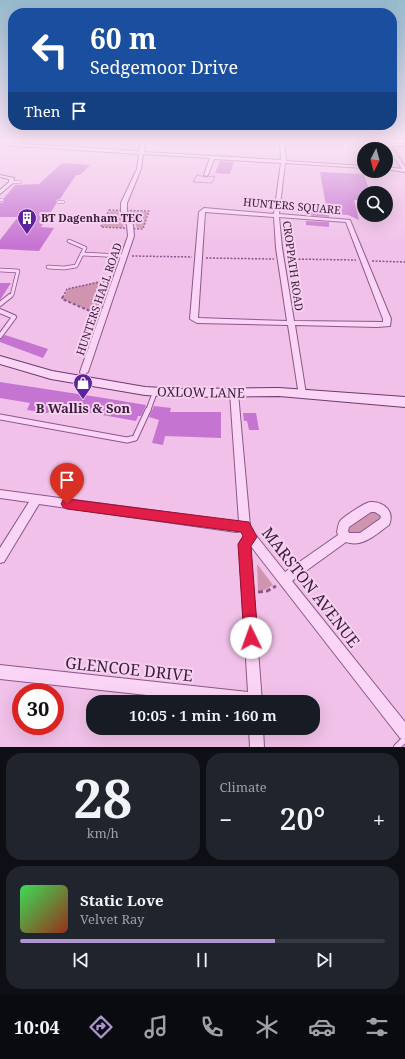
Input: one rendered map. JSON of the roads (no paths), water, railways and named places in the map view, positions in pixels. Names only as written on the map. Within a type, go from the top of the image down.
[{"type":"street","points":[[0,176],[12,178],[11,182],[1,191]]},
{"type":"street","name":"HUNTERS HALL ROAD","points":[[84,372],[131,236],[130,225],[124,211],[124,203],[136,176]]},
{"type":"street","name":"CROPPATH ROAD","points":[[281,176],[276,215],[281,259],[302,394]]},
{"type":"street","name":"HUNTERS SQUARE","points":[[204,210],[276,215],[348,221],[387,319],[387,324],[197,321],[194,319],[202,212],[204,210]]},
{"type":"street","name":"OXLOW LANE","points":[[0,360],[21,365],[51,376],[155,392],[279,392],[405,402]]},
{"type":"street","name":"MARSTON AVENUE","points":[[234,393],[248,532],[405,734]]},
{"type":"street","points":[[0,494],[236,527],[248,532],[244,544],[255,695]]},
{"type":"street","points":[[0,558],[36,500]]},
{"type":"street","points":[[284,578],[345,537]]},
{"type":"street","name":"GLENCOE DRIVE","points":[[0,672],[202,695]]},
{"type":"street","points":[[256,735],[257,747]]},
{"type":"lane","points":[[11,182],[20,182]]},
{"type":"lane","points":[[58,202],[63,202]]},
{"type":"lane","points":[[48,267],[64,268],[76,266],[85,248],[69,241]]},
{"type":"lane","points":[[82,254],[124,256]]},
{"type":"lane","points":[[0,270],[18,271],[12,294],[0,304]]},
{"type":"lane","points":[[0,311],[14,317],[0,336]]},
{"type":"lane","points":[[0,417],[128,440],[135,438],[139,432],[155,392]]},
{"type":"lane","points":[[397,747],[405,739]]},
{"type":"place","name":"BT Dagenham TEC","points":[[27,235]]},
{"type":"place","name":"B Wallis & Son","points":[[83,400]]}]
